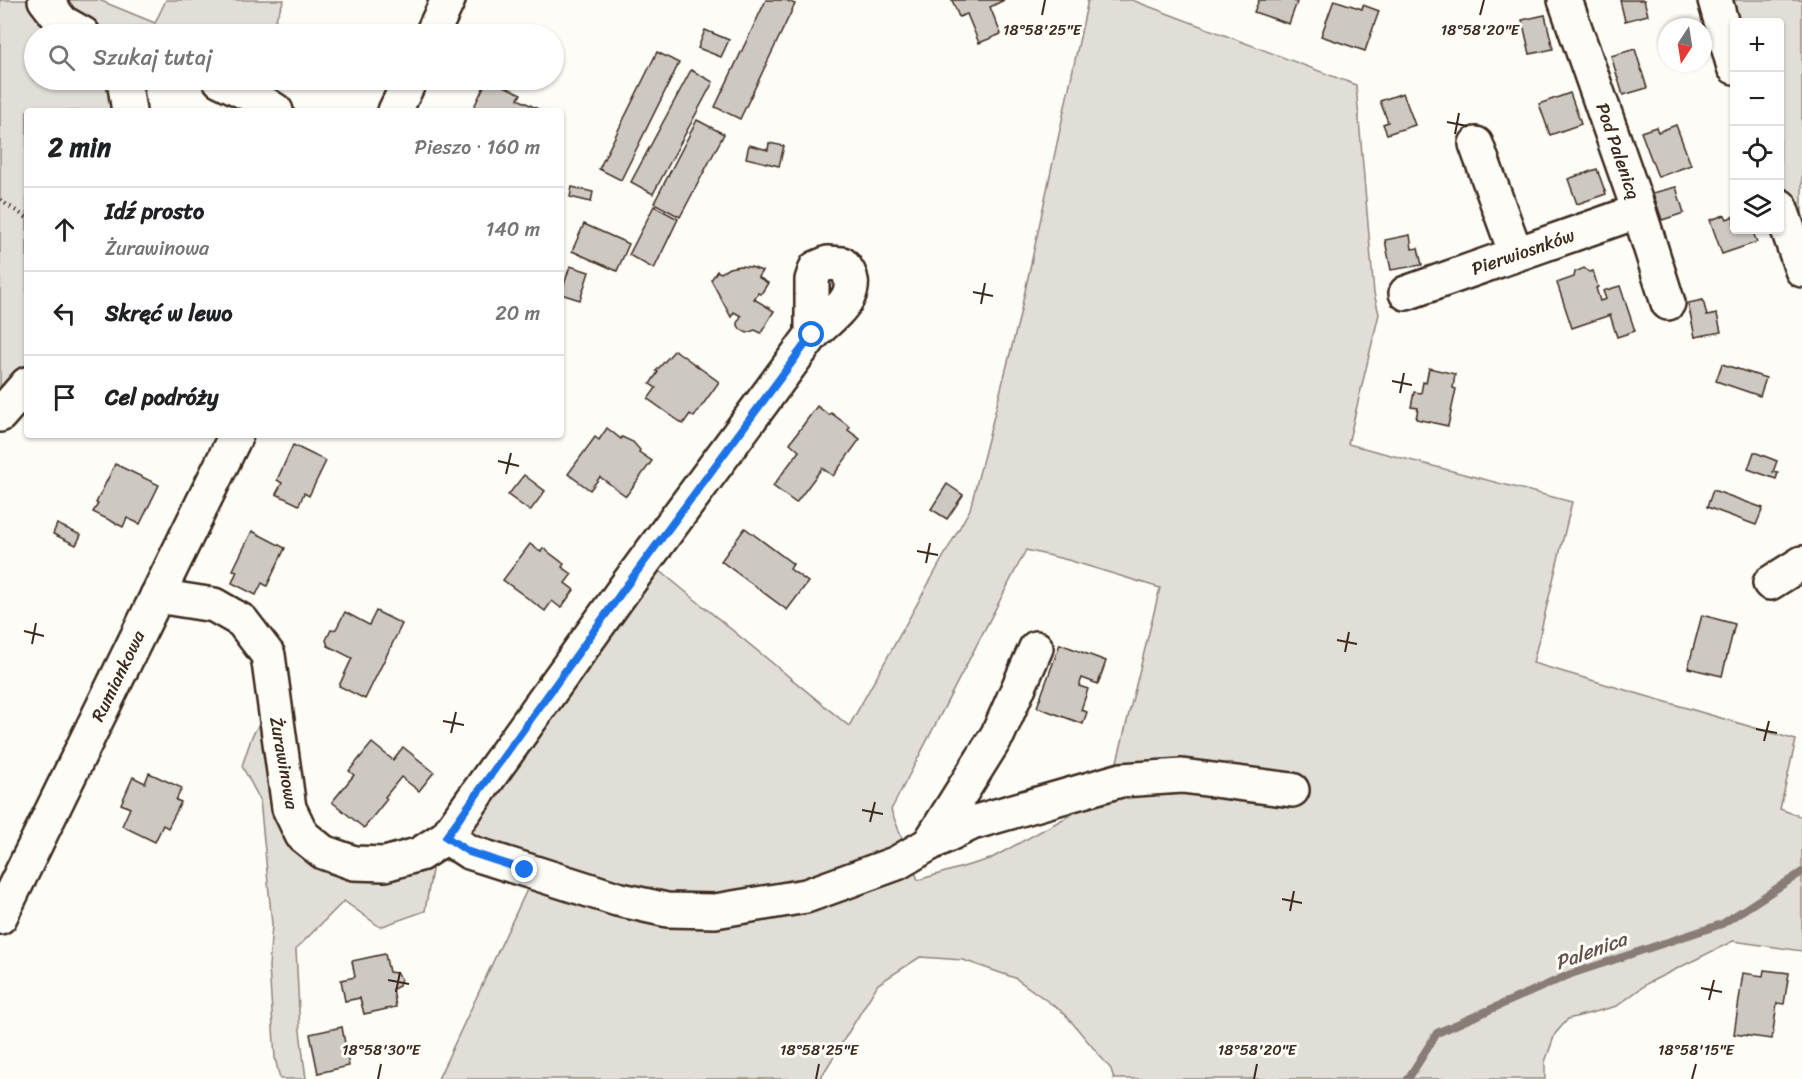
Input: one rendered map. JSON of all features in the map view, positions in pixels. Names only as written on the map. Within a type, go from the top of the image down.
[{"type":"street","points":[[45,0],[65,24]]},
{"type":"street","points":[[437,24],[448,0]]},
{"type":"street","name":"Pod Palenicą","points":[[1564,0],[1639,211],[1668,303]]},
{"type":"street","points":[[1715,0],[1730,54]]},
{"type":"street","points":[[126,90],[129,108]]},
{"type":"street","points":[[241,90],[271,108]]},
{"type":"street","points":[[396,108],[405,90]]},
{"type":"street","points":[[1476,144],[1516,254]]},
{"type":"street","name":"Pierwiosnków","points":[[1406,293],[1639,211]]},
{"type":"street","points":[[1784,220],[1802,270]]},
{"type":"street","name":"Żurawinowa","points":[[157,596],[214,605],[242,621],[268,655],[289,808],[302,835],[323,852],[354,863],[385,864],[420,854],[446,837],[617,599],[812,335]]},
{"type":"street","points":[[0,415],[24,387]]},
{"type":"street","name":"Rumiankowa","points":[[0,917],[235,438]]},
{"type":"street","points":[[1770,583],[1802,563]]},
{"type":"street","points":[[929,844],[958,794],[998,734],[1036,648]]},
{"type":"street","points":[[446,837],[469,852],[617,899],[667,910],[715,911],[806,896],[897,863],[972,823],[1121,780],[1182,776],[1292,790]]},
{"type":"path","points":[[0,200],[24,216]]},
{"type":"shaded area","points":[[0,0],[39,0],[62,24],[24,24],[24,90],[117,90],[120,108],[24,108],[24,376],[0,404]]},
{"type":"shaded area","points":[[50,0],[99,0],[155,23],[166,0],[284,0],[273,24],[82,24]]},
{"type":"shaded area","points":[[1088,0],[1132,0],[1356,85],[1374,293],[1379,314],[1348,444],[1572,502],[1533,663],[1796,740],[1780,809],[1802,817],[1802,951],[1733,941],[1648,983],[1617,1006],[1568,1019],[1555,1034],[1545,1062],[1545,1079],[1114,1079],[1111,1069],[1064,1013],[1015,978],[963,960],[920,957],[878,984],[820,1079],[438,1079],[531,881],[434,858],[425,911],[380,927],[344,901],[296,949],[300,1031],[306,1079],[280,1079],[275,1058],[269,967],[272,924],[260,800],[242,766],[252,736],[269,707],[291,837],[419,865],[653,565],[849,726],[970,509],[1019,319]],"holes":[[[1026,550],[1068,560],[1160,588],[1109,794],[990,859],[918,880],[891,810]]]},
{"type":"shaded area","points":[[1722,0],[1802,0],[1802,250],[1784,198],[1784,18],[1732,18]]},
{"type":"building","points":[[766,0],[786,0],[795,4],[740,119],[715,107]]},
{"type":"building","points":[[952,0],[1004,0],[990,7],[1001,34],[979,43],[967,14],[959,17]]},
{"type":"building","points":[[1259,0],[1297,2],[1289,24],[1254,12]]},
{"type":"building","points":[[1334,0],[1362,9],[1363,5],[1379,11],[1365,51],[1321,36]]},
{"type":"building","points":[[1620,0],[1644,0],[1648,15],[1625,21]]},
{"type":"building","points":[[1545,15],[1553,49],[1530,54],[1522,20]]},
{"type":"building","points":[[705,30],[729,40],[721,57],[698,48]]},
{"type":"building","points":[[1635,49],[1647,88],[1623,95],[1611,56]]},
{"type":"building","points":[[657,52],[679,63],[621,180],[599,169]]},
{"type":"building","points":[[691,70],[713,82],[653,194],[631,182]]},
{"type":"building","points":[[482,90],[512,90],[521,94],[518,99],[536,108],[473,108]]},
{"type":"building","points":[[1403,93],[1415,125],[1387,134],[1383,124],[1388,122],[1380,101]]},
{"type":"building","points":[[1570,93],[1581,124],[1550,135],[1539,104]]},
{"type":"building","points":[[697,120],[724,134],[680,217],[654,203]]},
{"type":"building","points":[[1676,125],[1691,165],[1658,177],[1641,132],[1656,127],[1658,132]]},
{"type":"building","points":[[769,143],[784,146],[779,166],[746,158],[749,145],[768,150]]},
{"type":"building","points":[[1597,169],[1606,194],[1577,204],[1568,179]]},
{"type":"building","points":[[572,187],[593,192],[591,202],[570,197]]},
{"type":"building","points":[[1676,187],[1684,213],[1662,220],[1653,193]]},
{"type":"building","points":[[654,206],[678,219],[654,269],[629,255]]},
{"type":"building","points":[[1725,215],[1727,219],[1730,218],[1730,234],[1754,234],[1757,242],[1722,254],[1710,220]]},
{"type":"building","points":[[584,224],[629,244],[617,271],[572,251]]},
{"type":"building","points":[[1410,235],[1412,249],[1418,248],[1422,265],[1391,270],[1385,240]]},
{"type":"building","points":[[570,266],[589,272],[580,300],[564,295],[564,285]]},
{"type":"building","points":[[739,266],[762,271],[758,277],[768,283],[761,294],[758,293],[754,299],[774,311],[761,333],[755,330],[747,333],[740,329],[737,323],[741,316],[734,312],[731,317],[711,280],[717,271],[721,273]]},
{"type":"building","points":[[1584,268],[1589,272],[1593,271],[1600,301],[1606,299],[1603,291],[1620,286],[1635,331],[1617,337],[1610,315],[1572,328],[1557,283],[1574,277],[1575,272]]},
{"type":"building","points":[[1703,300],[1707,316],[1717,314],[1721,332],[1695,337],[1688,303]]},
{"type":"building","points":[[675,350],[719,382],[694,417],[690,414],[683,424],[648,399],[656,388],[650,384],[658,372],[656,371]]},
{"type":"building","points":[[1722,364],[1766,378],[1760,396],[1716,381]]},
{"type":"building","points":[[1429,368],[1455,374],[1453,388],[1456,389],[1448,426],[1416,419],[1418,408],[1411,407],[1414,392],[1421,393],[1423,382],[1426,383]]},
{"type":"building","points":[[817,406],[850,427],[848,430],[860,439],[833,476],[822,468],[796,503],[773,486],[799,451],[790,443]]},
{"type":"building","points":[[607,428],[621,439],[622,437],[633,442],[640,450],[639,452],[652,461],[626,496],[600,477],[590,490],[568,474],[595,437],[599,440]]},
{"type":"building","points":[[293,445],[326,461],[309,496],[304,493],[299,505],[276,494],[282,483],[277,480]]},
{"type":"building","points":[[1754,452],[1777,461],[1773,472],[1778,473],[1776,479],[1748,469]]},
{"type":"building","points":[[115,464],[159,485],[140,524],[127,518],[123,527],[93,512]]},
{"type":"building","points":[[524,475],[545,491],[530,511],[508,495]]},
{"type":"building","points":[[947,484],[963,495],[947,519],[931,509]]},
{"type":"building","points":[[1713,490],[1763,508],[1756,525],[1707,507]]},
{"type":"building","points":[[57,524],[81,535],[76,545],[53,534]]},
{"type":"building","points":[[745,528],[793,564],[790,569],[808,582],[787,610],[721,561]]},
{"type":"building","points":[[252,531],[285,548],[267,586],[262,583],[256,595],[232,583],[237,571],[233,570]]},
{"type":"building","points":[[530,544],[541,552],[543,548],[564,564],[562,567],[572,574],[565,583],[574,590],[561,608],[552,601],[545,611],[503,580]]},
{"type":"building","points":[[376,611],[402,624],[365,699],[339,686],[352,658],[328,646],[326,640],[331,630],[336,629],[345,612],[369,625]]},
{"type":"building","points":[[1702,615],[1735,624],[1722,676],[1688,668]]},
{"type":"building","points":[[1060,644],[1106,661],[1098,684],[1082,678],[1079,686],[1088,689],[1081,710],[1087,712],[1083,724],[1037,707]]},
{"type":"building","points":[[372,743],[393,760],[403,747],[434,772],[419,791],[401,777],[364,828],[332,802],[354,775],[349,771]]},
{"type":"building","points":[[149,773],[182,788],[176,800],[181,802],[168,828],[163,825],[155,842],[122,826],[130,808],[121,804],[133,777],[145,783]]},
{"type":"building","points":[[385,954],[389,972],[396,973],[401,978],[399,986],[393,989],[396,1007],[364,1014],[360,998],[345,1001],[341,980],[355,977],[352,961]]},
{"type":"building","points":[[1764,970],[1789,973],[1784,1004],[1777,1003],[1772,1039],[1734,1034],[1743,973],[1763,976]]},
{"type":"building","points":[[342,1027],[349,1066],[318,1073],[310,1034]]},
{"type":"waterway","name":"Palenica","points":[[1408,1079],[1437,1033],[1571,974],[1722,924],[1802,872]]},
{"type":"route","points":[[525,870],[469,852],[446,837],[624,589],[812,335]]}]
